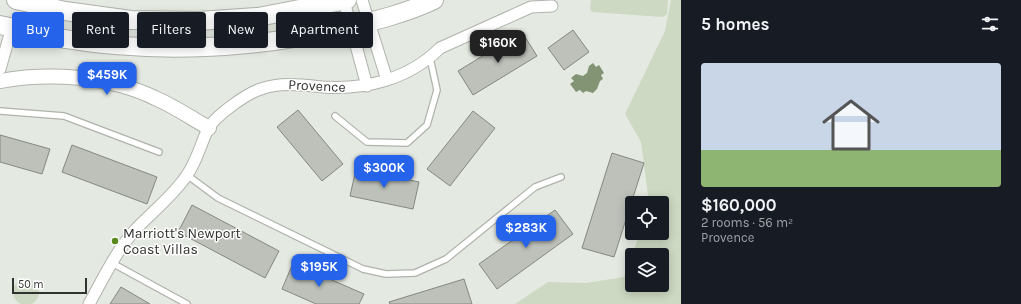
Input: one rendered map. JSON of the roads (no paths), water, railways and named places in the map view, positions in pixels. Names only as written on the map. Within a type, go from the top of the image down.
[{"type":"main road","points":[[16,0],[65,11],[131,20],[198,21],[258,17],[351,0]]},
{"type":"main road","points":[[373,20],[434,0]]},
{"type":"main road","points":[[6,26],[66,39],[123,45],[185,48],[248,44],[276,40]]},
{"type":"street","name":"Provence","points":[[351,0],[356,12]]},
{"type":"street","name":"Provence","points":[[351,0],[356,12]]},
{"type":"street","name":"Provence","points":[[89,304],[112,263],[134,231],[168,197],[187,175],[209,128],[219,117],[240,100],[260,89],[284,84],[352,88],[367,86],[387,80],[404,73],[430,58],[440,48],[531,7],[552,6]]},
{"type":"street","points":[[6,26],[1,77],[90,78],[123,86],[155,97],[209,128]]},
{"type":"street","name":"Provence","points":[[363,48],[367,86]]},
{"type":"street","name":"Provence","points":[[372,48],[387,80]]},
{"type":"lane","points":[[335,116],[367,142],[407,143],[427,125],[437,90],[430,58]]},
{"type":"lane","points":[[0,111],[64,116],[159,152]]},
{"type":"lane","points":[[187,175],[218,198],[363,269],[386,274],[415,273],[446,259],[535,187],[561,177]]},
{"type":"lane","points":[[112,263],[187,304]]},
{"type":"place","name":"Marriott's Newport Coast Villas","points":[[115,241]]}]
